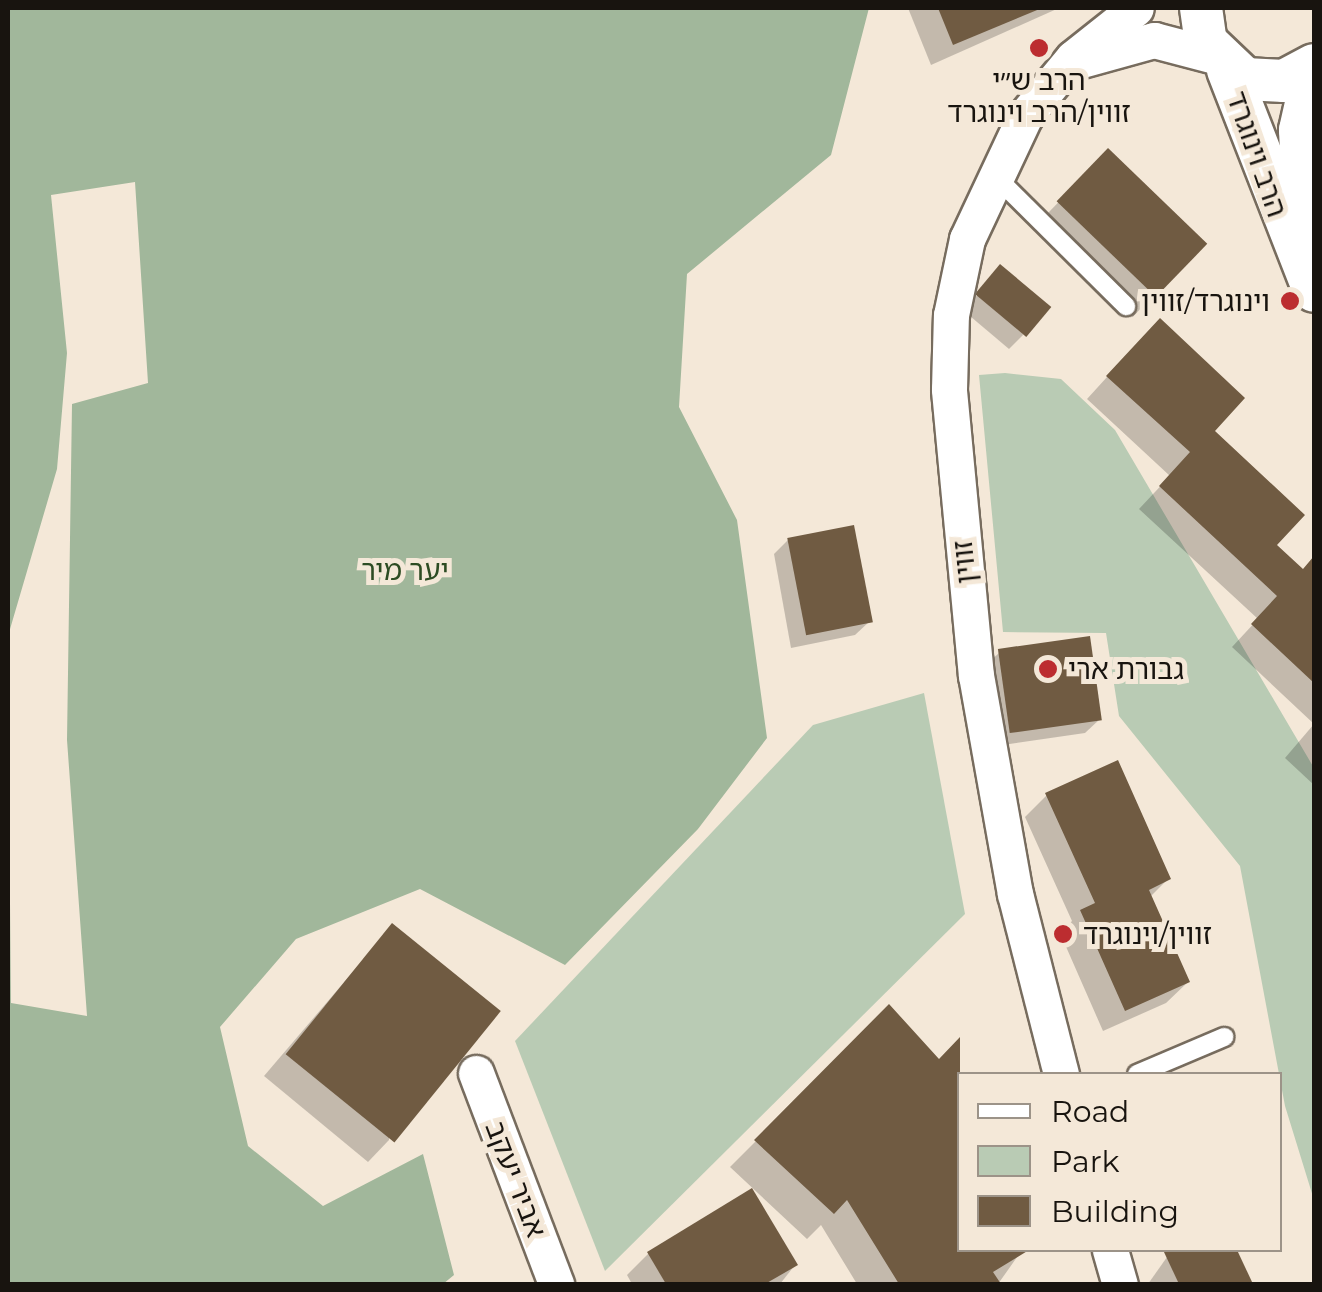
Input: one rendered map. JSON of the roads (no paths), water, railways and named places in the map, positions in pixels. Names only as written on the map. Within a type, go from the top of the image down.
[{"type":"street","name":"זווין","points":[[1061,1072],[1015,894],[976,676],[949,390],[952,314],[992,173],[1063,69],[1136,8]]},
{"type":"street","name":"הרב וינוגרד","points":[[1201,8],[1314,291]]},
{"type":"street","points":[[1063,69],[1154,40],[1222,63],[1264,83],[1314,66]]},
{"type":"street","name":"הרב וינוגרד","points":[[1314,66],[1299,165],[1314,291]]},
{"type":"street","name":"אביר יעקב","points":[[476,1073],[556,1284]]},
{"type":"street","points":[[1111,1252],[1120,1284]]},
{"type":"lane","points":[[992,173],[1126,306]]},
{"type":"lane","points":[[1141,1072],[1224,1037]]},
{"type":"place","name":"הרב ש״י זווין/הרב וינוגרד","points":[[1039,48]]},
{"type":"place","name":"וינוגרד/זווין","points":[[1290,301]]},
{"type":"place","name":"גבורת ארי","points":[[1048,669]]},
{"type":"place","name":"זווין/וינוגרד","points":[[1063,934]]},
{"type":"park label","name":"יער מיר","points":[[405,570]]}]
